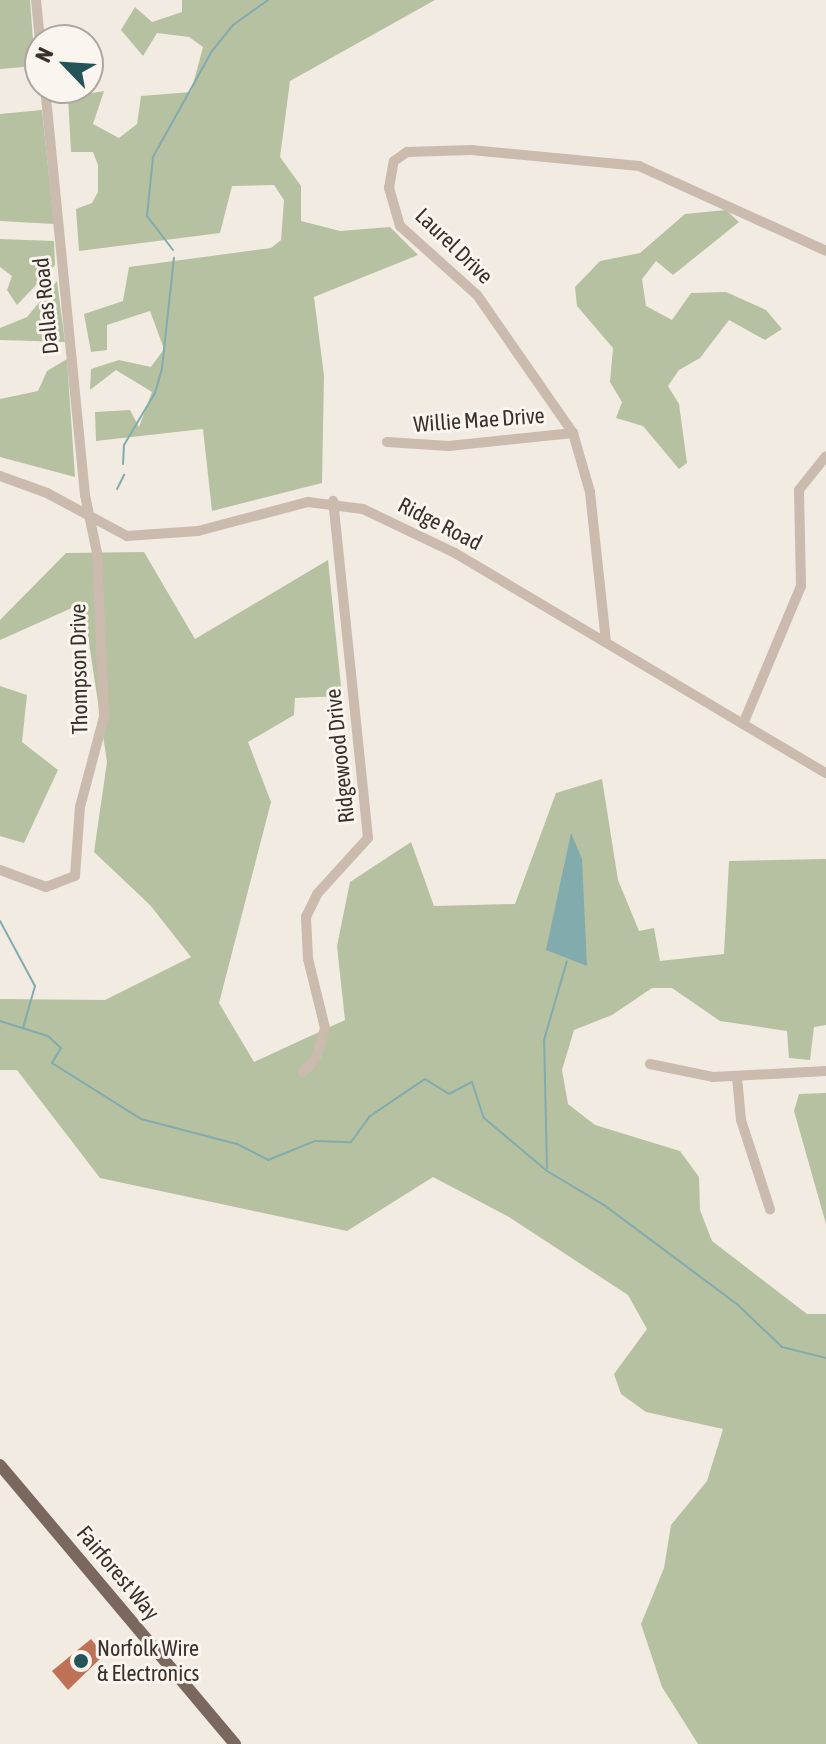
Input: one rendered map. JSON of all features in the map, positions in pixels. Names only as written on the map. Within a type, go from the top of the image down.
[{"type":"main road","name":"Fairforest Way","points":[[0,1465],[235,1744]]},
{"type":"street","points":[[36,0],[38,24]]},
{"type":"street","name":"Dallas Road","points":[[47,104],[90,520]]},
{"type":"street","name":"Laurel Drive","points":[[606,642],[590,492],[573,433],[477,295],[400,226],[388,177],[399,155],[471,150],[639,166],[826,251]]},
{"type":"street","name":"Willie Mae Drive","points":[[387,442],[449,446],[573,433]]},
{"type":"street","points":[[743,724],[801,586],[799,490],[826,456]]},
{"type":"street","points":[[0,476],[47,493],[118,534],[159,536],[333,501]]},
{"type":"street","name":"Ridge Road","points":[[333,501],[427,538],[826,773]]},
{"type":"street","name":"Ridgewood Drive","points":[[303,1072],[316,1058],[325,1028],[304,938],[306,917],[317,894],[368,838],[333,501]]},
{"type":"street","name":"Thompson Drive","points":[[0,870],[52,887],[68,883],[79,866],[80,807],[104,717],[90,520]]},
{"type":"street","points":[[650,1064],[737,1077],[826,1071]]},
{"type":"street","points":[[737,1077],[741,1120],[770,1209]]},
{"type":"green space","points":[[0,0],[30,0],[32,24],[24,24],[24,67],[0,69]]},
{"type":"green space","points":[[182,0],[435,0],[290,81],[280,157],[301,186],[301,221],[340,231],[390,227],[418,255],[314,297],[324,376],[322,483],[212,511],[203,429],[96,441],[95,412],[130,410],[139,427],[152,392],[116,370],[90,390],[91,369],[119,360],[151,367],[164,349],[150,311],[107,325],[107,350],[91,352],[84,314],[123,301],[129,267],[271,248],[281,240],[284,200],[274,185],[232,186],[220,233],[79,251],[76,209],[92,203],[98,192],[98,165],[93,152],[71,152],[68,104],[100,104],[93,124],[119,138],[137,124],[141,96],[191,92],[203,47],[189,37],[157,33],[143,56],[121,30],[135,7],[152,22],[182,12]]},
{"type":"green space","points":[[42,110],[54,224],[0,221],[0,114]]},
{"type":"green space","points":[[726,210],[739,222],[673,275],[656,261],[642,279],[646,306],[672,320],[691,293],[726,292],[766,310],[782,329],[765,340],[729,320],[700,358],[679,370],[668,386],[679,404],[687,463],[679,469],[643,426],[616,418],[622,402],[610,382],[613,348],[577,306],[575,287],[600,261],[640,253],[685,214]]},
{"type":"green space","points":[[0,239],[54,241],[55,265],[17,305],[7,290],[12,276],[0,267]]},
{"type":"green space","points":[[57,281],[65,342],[0,340],[0,328],[27,317]]},
{"type":"green space","points":[[67,359],[75,477],[0,457],[0,399],[38,391],[47,371]]},
{"type":"green space","points":[[144,552],[195,639],[328,560],[342,696],[295,698],[294,715],[248,742],[271,802],[219,1003],[254,1062],[345,1020],[337,946],[350,882],[411,842],[434,906],[515,904],[556,793],[602,779],[618,880],[639,931],[654,928],[660,961],[724,954],[729,861],[826,859],[826,1025],[814,1027],[810,1060],[789,1058],[787,1031],[720,1021],[672,988],[652,988],[612,1015],[574,1030],[562,1070],[568,1104],[595,1125],[680,1151],[699,1177],[700,1210],[712,1241],[807,1314],[826,1314],[826,1744],[698,1744],[662,1687],[641,1624],[664,1568],[671,1525],[707,1481],[723,1429],[646,1412],[621,1394],[614,1374],[647,1329],[628,1295],[509,1217],[433,1177],[347,1231],[100,1178],[17,1070],[0,1070],[0,999],[105,1000],[191,957],[150,905],[94,852],[107,762],[83,603],[0,640],[0,620],[66,553]]},
{"type":"green space","points":[[0,686],[27,695],[22,742],[58,770],[24,843],[0,836]]},
{"type":"green space","points":[[826,1093],[826,1224],[794,1111],[799,1094]]},
{"type":"water","points":[[571,833],[582,859],[587,966],[546,950]]},
{"type":"building","name":"Norfolk Wire & Electronics","points":[[91,1639],[104,1655],[68,1690],[52,1671]]},
{"type":"waterway","points":[[173,250],[147,216],[153,157],[212,51],[233,25],[268,0]]},
{"type":"waterway","points":[[123,464],[124,445],[155,393],[162,368],[174,258]]},
{"type":"waterway","points":[[117,489],[124,475]]},
{"type":"waterway","points":[[0,921],[35,986],[23,1028]]},
{"type":"waterway","points":[[547,1168],[544,1040],[567,961]]},
{"type":"waterway","points":[[0,1021],[48,1036],[61,1048],[52,1063],[141,1119],[237,1144],[268,1160],[315,1141],[351,1142],[370,1116],[425,1079],[449,1094],[472,1082],[484,1118],[547,1171],[604,1205],[737,1304],[782,1347],[826,1358]]},
{"type":"place","name":"Norfolk Wire & Electronics","points":[[81,1661]]}]
